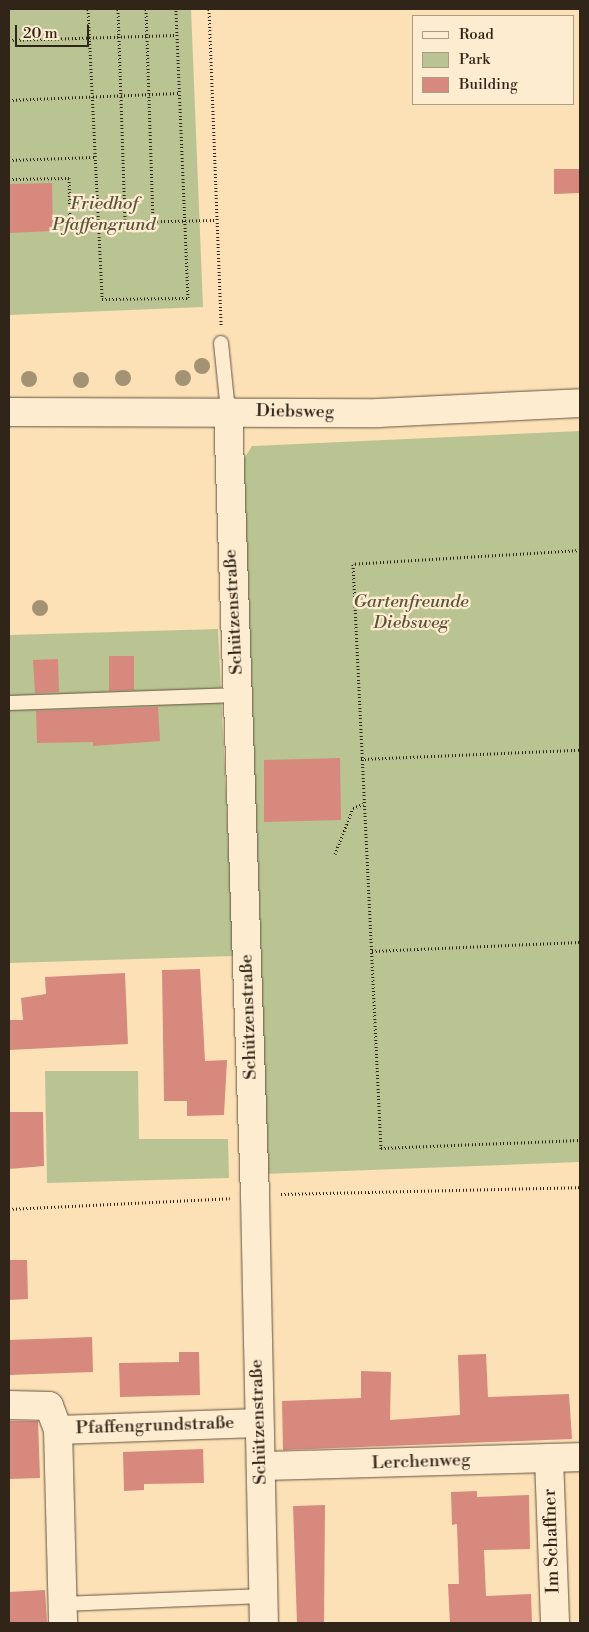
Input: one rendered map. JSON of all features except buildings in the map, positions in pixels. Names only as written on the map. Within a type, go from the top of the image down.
[{"type":"street","name":"Diebsweg","points":[[9,412],[228,411],[378,413],[580,403]]},
{"type":"street","name":"Schützenstraße","points":[[228,411],[254,1196],[264,1623]]},
{"type":"street","name":"Pfaffengrundstraße","points":[[9,1405],[49,1406],[58,1430],[258,1422]]},
{"type":"street","points":[[58,1430],[62,1614]]},
{"type":"street","name":"Lerchenweg","points":[[261,1466],[580,1457]]},
{"type":"street","name":"Im Schaffner","points":[[549,1458],[555,1623]]},
{"type":"lane","points":[[221,343],[228,411]]},
{"type":"lane","points":[[9,703],[238,695]]},
{"type":"lane","points":[[62,1614],[263,1596]]},
{"type":"path","points":[[88,9],[102,299],[188,298],[176,9]]},
{"type":"path","points":[[118,9],[125,222]]},
{"type":"path","points":[[146,9],[153,221]]},
{"type":"path","points":[[209,9],[221,343]]},
{"type":"path","points":[[9,40],[177,35]]},
{"type":"path","points":[[9,100],[179,93]]},
{"type":"path","points":[[9,160],[95,157]]},
{"type":"path","points":[[9,179],[69,178],[70,222],[216,220]]},
{"type":"path","points":[[580,550],[353,564],[363,804],[381,1148],[580,1140]]},
{"type":"path","points":[[361,759],[580,750]]},
{"type":"path","points":[[335,854],[353,808],[363,804]]},
{"type":"path","points":[[372,951],[580,942]]},
{"type":"path","points":[[9,1209],[254,1196],[580,1187]]},
{"type":"green space","name":"Friedhof Pfaffengrund","points":[[9,9],[191,9],[203,307],[9,315]]},
{"type":"green space","name":"Gartenfreunde Diebsweg","points":[[580,431],[580,1162],[263,1174],[236,471],[252,446]]},
{"type":"green space","points":[[218,629],[234,956],[9,963],[9,635]]},
{"type":"green space","points":[[45,1071],[138,1071],[139,1139],[228,1139],[229,1178],[47,1183]]}]
